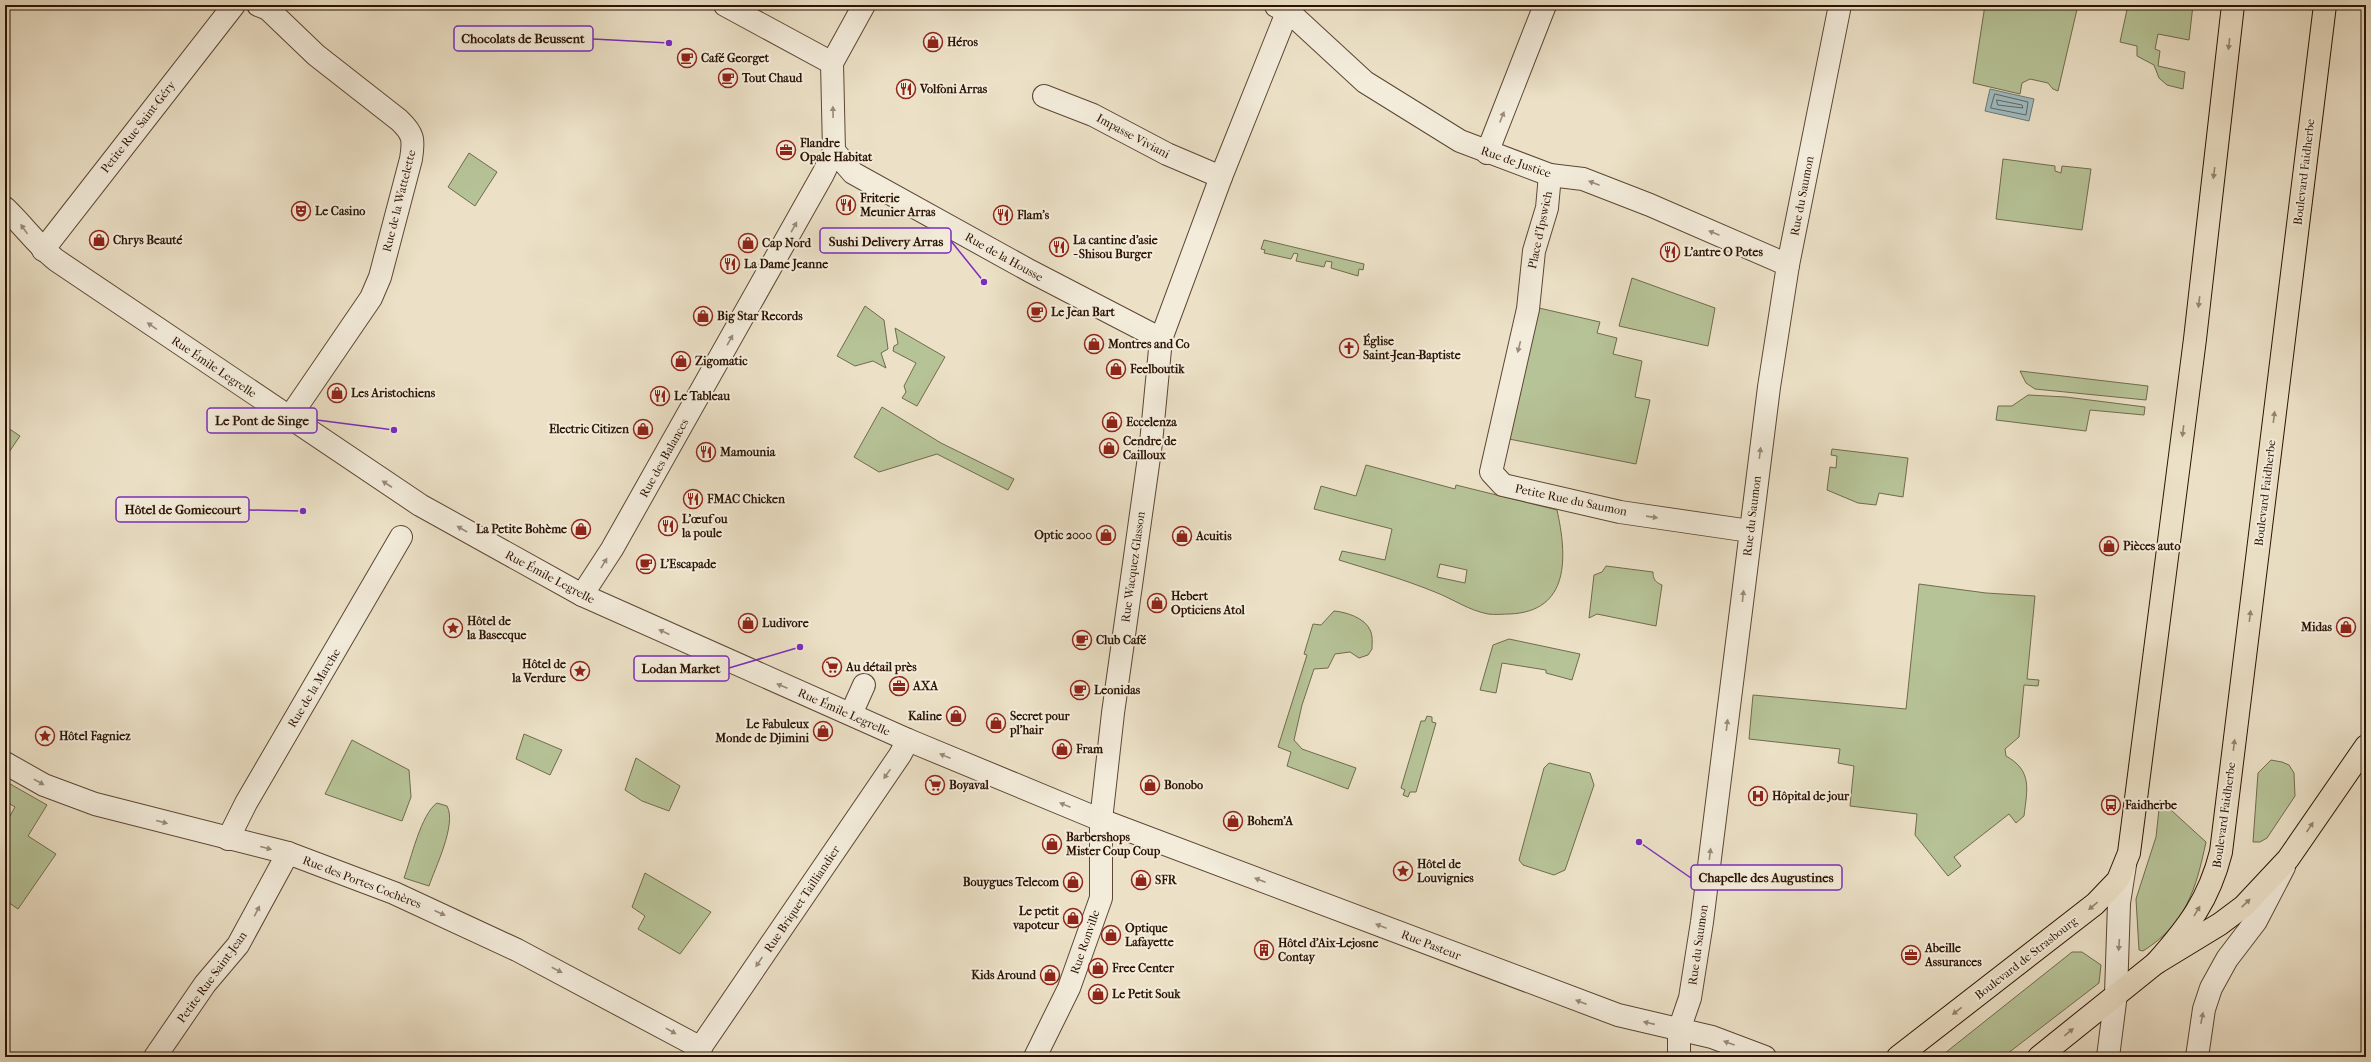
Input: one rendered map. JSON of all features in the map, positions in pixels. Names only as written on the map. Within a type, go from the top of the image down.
[{"type":"main road","name":"Boulevard de Strasbourg","points":[[1898,1057],[2096,904],[2118,880],[2125,865],[2132,841],[2195,339],[2233,5]]},
{"type":"main road","name":"Boulevard Faidherbe","points":[[2156,963],[2182,935],[2203,902],[2216,872],[2221,852],[2325,5]]},
{"type":"main road","points":[[2039,1057],[2156,963],[2220,924],[2244,906],[2288,859],[2366,746]]},
{"type":"street","name":"Petite Rue Saint-Géry","points":[[43,250],[234,5]]},
{"type":"street","name":"Rue de la Wattelette","points":[[258,5],[268,9],[316,55],[399,120],[410,130],[413,142],[411,159],[380,277],[371,298],[289,418]]},
{"type":"street","points":[[725,5],[832,63]]},
{"type":"street","points":[[834,151],[832,63],[864,5]]},
{"type":"street","points":[[1487,153],[1545,5]]},
{"type":"street","name":"Rue du Saumon","points":[[1679,1057],[1680,1030],[1690,998],[1702,922],[1763,426],[1788,265],[1840,5]]},
{"type":"street","name":"Rue de Justice","points":[[1284,7],[1364,82],[1460,142],[1550,175],[1583,179],[1650,205],[1788,265]]},
{"type":"street","name":"Rue Wacquez-Glasson","points":[[1101,820],[1116,690],[1150,443],[1161,339],[1221,178],[1276,37],[1284,7]]},
{"type":"street","name":"Impasse Viviani","points":[[1044,96],[1093,115],[1167,154],[1221,178]]},
{"type":"street","name":"Rue de la Housse","points":[[834,151],[854,173],[1030,271],[1161,339]]},
{"type":"street","name":"Rue des Balances","points":[[582,595],[612,549],[823,174],[834,151]]},
{"type":"street","name":"Place d'Ipswich","points":[[1528,309],[1534,251],[1547,208],[1550,175]]},
{"type":"street","name":"Rue Émile Legrelle","points":[[5,208],[43,250],[93,286],[420,505],[582,595],[762,677],[851,714],[908,740],[1101,820]]},
{"type":"street","name":"Petite Rue du Saumon","points":[[1528,309],[1491,472],[1503,485],[1620,512],[1750,531]]},
{"type":"street","name":"Rue de la Marche","points":[[228,839],[236,821],[401,538]]},
{"type":"street","points":[[851,714],[864,685]]},
{"type":"street","name":"Rue Briquet Tailliandier","points":[[698,1052],[900,755],[908,740]]},
{"type":"street","name":"Rue des Portes Cochères","points":[[5,763],[44,785],[95,804],[288,854],[394,893],[475,929],[570,977],[698,1052]]},
{"type":"street","name":"Rue Pasteur","points":[[1101,820],[1618,1016],[1712,1037],[1766,1057]]},
{"type":"street","name":"Rue Ronville","points":[[1035,1057],[1069,988],[1101,898],[1101,820]]},
{"type":"street","name":"Petite Rue Saint-Jean","points":[[155,1057],[205,984],[238,945],[288,854]]},
{"type":"street","points":[[2196,1057],[2204,1009],[2211,988],[2227,959],[2256,921],[2288,859]]},
{"type":"street","points":[[2108,1057],[2116,994],[2119,902],[2125,865]]},
{"type":"green space","points":[[1985,5],[2078,5],[2058,91],[2053,89],[2048,83],[2030,79],[2022,83],[2020,94],[1973,83]]},
{"type":"green space","points":[[2128,5],[2193,5],[2189,40],[2158,34],[2155,49],[2160,51],[2158,66],[2185,72],[2183,89],[2167,85],[2159,78],[2154,65],[2137,56],[2137,46],[2120,42]]},
{"type":"green space","points":[[469,153],[497,172],[475,206],[448,187]]},
{"type":"green space","points":[[2003,159],[2055,166],[2055,171],[2061,173],[2062,166],[2091,169],[2082,230],[1996,219]]},
{"type":"green space","points":[[1264,240],[1364,264],[1363,270],[1359,269],[1358,276],[1331,268],[1332,262],[1326,261],[1324,267],[1296,261],[1298,254],[1294,253],[1291,259],[1264,253],[1265,250],[1261,249]]},
{"type":"green space","points":[[1632,278],[1715,308],[1708,346],[1619,326]]},
{"type":"green space","points":[[865,306],[884,320],[888,349],[881,353],[886,368],[873,361],[855,366],[837,356]]},
{"type":"green space","points":[[1539,308],[1600,322],[1597,333],[1617,338],[1613,354],[1642,361],[1635,397],[1650,400],[1636,464],[1509,439]]},
{"type":"green space","points":[[895,328],[945,357],[917,406],[902,398],[906,392],[904,386],[916,363],[893,351],[894,346],[898,344]]},
{"type":"green space","points":[[2020,371],[2148,386],[2146,400],[2035,389],[2026,383]]},
{"type":"green space","points":[[2028,395],[2066,397],[2145,407],[2144,415],[2090,410],[2086,431],[1996,420],[1998,406],[2012,406]]},
{"type":"green space","points":[[882,407],[941,443],[1014,479],[1008,490],[937,454],[879,472],[854,457]]},
{"type":"green space","points":[[5,426],[20,436],[5,458]]},
{"type":"green space","points":[[1832,449],[1908,458],[1903,497],[1879,493],[1876,505],[1858,503],[1827,490],[1830,467],[1836,468],[1837,456],[1831,455]]},
{"type":"green space","points":[[1366,465],[1455,489],[1456,485],[1557,510],[1563,562],[1560,578],[1554,592],[1544,603],[1529,611],[1509,614],[1488,614],[1474,610],[1411,583],[1339,560],[1342,551],[1385,560],[1392,529],[1314,509],[1321,486],[1356,496]],"holes":[[[1440,564],[1467,570],[1465,583],[1437,577]]]},
{"type":"green space","points":[[1606,566],[1653,572],[1653,577],[1655,580],[1662,585],[1656,626],[1597,614],[1589,618],[1594,575],[1602,572]]},
{"type":"green space","points":[[1919,584],[1986,593],[2035,596],[2027,679],[2039,680],[2038,686],[2024,685],[2019,737],[2005,749],[2006,756],[2021,768],[2026,782],[2027,790],[2024,816],[2016,823],[2009,814],[1954,857],[1961,866],[1948,876],[1915,835],[1917,814],[1850,806],[1854,766],[1838,763],[1840,749],[1749,739],[1753,695],[1906,709]]},
{"type":"green space","points":[[1334,611],[1355,616],[1368,626],[1371,632],[1372,649],[1368,655],[1359,658],[1350,652],[1335,654],[1328,668],[1314,669],[1302,705],[1294,740],[1302,749],[1356,768],[1348,789],[1287,766],[1291,752],[1278,747],[1307,655],[1304,654],[1313,624],[1321,625]]},
{"type":"green space","points":[[1509,639],[1580,654],[1572,680],[1546,673],[1546,670],[1502,663],[1496,693],[1480,690],[1493,645]]},
{"type":"green space","points":[[1427,716],[1432,717],[1432,722],[1436,723],[1416,792],[1410,792],[1408,797],[1403,795],[1405,790],[1401,788],[1421,721],[1425,721]]},
{"type":"green space","points":[[524,734],[562,750],[550,775],[516,759]]},
{"type":"green space","points":[[352,740],[409,770],[411,797],[402,821],[325,794]]},
{"type":"green space","points":[[636,758],[680,786],[669,811],[642,801],[625,790]]},
{"type":"green space","points":[[2271,760],[2289,765],[2294,773],[2295,796],[2267,838],[2260,842],[2253,842],[2258,773]]},
{"type":"green space","points":[[1549,763],[1590,773],[1594,785],[1565,870],[1554,875],[1523,865],[1519,860],[1544,768]]},
{"type":"green space","points":[[5,781],[47,805],[28,836],[56,854],[18,909],[5,900],[5,825],[15,807],[5,801]]},
{"type":"green space","points":[[2160,800],[2206,842],[2198,875],[2187,904],[2170,929],[2143,951],[2139,950],[2136,899],[2156,837]]},
{"type":"green space","points":[[437,803],[447,806],[449,824],[444,846],[429,886],[404,878],[421,827],[431,809]]},
{"type":"green space","points":[[645,873],[711,912],[680,954],[638,929],[645,916],[632,907]]},
{"type":"green space","points":[[2072,952],[2082,952],[2101,965],[2099,983],[2003,1057],[1940,1057]]},
{"type":"water","points":[[1990,89],[2034,99],[2029,121],[1985,111]]},
{"type":"place","name":"Héros","points":[[933,42]]},
{"type":"place","name":"Chocolats de Beussent","points":[[669,43]]},
{"type":"place","name":"Café Georget","points":[[687,58]]},
{"type":"place","name":"Tout Chaud","points":[[728,78]]},
{"type":"place","name":"Volfoni Arras","points":[[906,89]]},
{"type":"place","name":"Flandre Opale Habitat","points":[[786,150]]},
{"type":"place","name":"Friterie Meunier Arras","points":[[846,205]]},
{"type":"place","name":"Le Casino","points":[[301,211]]},
{"type":"place","name":"Flam's","points":[[1003,215]]},
{"type":"place","name":"Chrys Beauté","points":[[99,240]]},
{"type":"place","name":"Cap Nord","points":[[748,243]]},
{"type":"place","name":"La cantine d'asie - Shisou Burger","points":[[1059,247]]},
{"type":"place","name":"L'antre O Potes","points":[[1670,252]]},
{"type":"place","name":"La Dame Jeanne","points":[[730,264]]},
{"type":"place","name":"Sushi Delivery Arras","points":[[984,282]]},
{"type":"place","name":"Le Jean Bart","points":[[1037,312]]},
{"type":"place","name":"Big Star Records","points":[[703,316]]},
{"type":"place","name":"Montres and Co","points":[[1094,344]]},
{"type":"place","name":"Église Saint-Jean-Baptiste","points":[[1349,348]]},
{"type":"place","name":"Zigomatic","points":[[681,361]]},
{"type":"place","name":"Feelboutik","points":[[1116,369]]},
{"type":"place","name":"Les Aristochiens","points":[[337,393]]},
{"type":"place","name":"Le Tableau","points":[[660,396]]},
{"type":"place","name":"Eccelenza","points":[[1112,422]]},
{"type":"place","name":"Electric Citizen","points":[[643,429]]},
{"type":"place","name":"Le Pont de Singe","points":[[394,430]]},
{"type":"place","name":"Cendre de Cailloux","points":[[1109,448]]},
{"type":"place","name":"Mamounia","points":[[706,452]]},
{"type":"place","name":"FMAC Chicken","points":[[693,499]]},
{"type":"place","name":"Hôtel de Gomiecourt","points":[[303,511]]},
{"type":"place","name":"L’œuf ou la poule","points":[[668,526]]},
{"type":"place","name":"La Petite Bohème","points":[[581,529]]},
{"type":"place","name":"Optic 2000","points":[[1106,535]]},
{"type":"place","name":"Acuitis","points":[[1182,536]]},
{"type":"place","name":"Pièces auto","points":[[2109,546]]},
{"type":"place","name":"L'Escapade","points":[[646,564]]},
{"type":"place","name":"Hebert Opticiens Atol","points":[[1157,603]]},
{"type":"place","name":"Ludivore","points":[[748,623]]},
{"type":"place","name":"Midas","points":[[2346,627]]},
{"type":"place","name":"Hôtel de la Basecque","points":[[453,628]]},
{"type":"place","name":"Club Café","points":[[1082,640]]},
{"type":"place","name":"Lodan Market","points":[[800,647]]},
{"type":"place","name":"Au détail près","points":[[832,667]]},
{"type":"place","name":"Hôtel de la Verdure","points":[[580,671]]},
{"type":"place","name":"AXA","points":[[899,686]]},
{"type":"place","name":"Leonidas","points":[[1080,690]]},
{"type":"place","name":"Kaline","points":[[956,716]]},
{"type":"place","name":"Secret pour pl'hair","points":[[996,723]]},
{"type":"place","name":"Le Fabuleux Monde de Djimini","points":[[823,731]]},
{"type":"place","name":"Hôtel Fagniez","points":[[45,736]]},
{"type":"place","name":"Fram","points":[[1062,749]]},
{"type":"place","name":"Boyaval","points":[[935,785]]},
{"type":"place","name":"Bonobo","points":[[1150,785]]},
{"type":"place","name":"Hôpital de jour","points":[[1758,796]]},
{"type":"place","name":"Faidherbe","points":[[2111,805]]},
{"type":"place","name":"Bohem’A","points":[[1233,821]]},
{"type":"place","name":"Chapelle des Augustines","points":[[1639,842]]},
{"type":"place","name":"Barbershops Mister Coup Coup","points":[[1052,844]]},
{"type":"place","name":"Hôtel de Louvignies","points":[[1403,871]]},
{"type":"place","name":"SFR","points":[[1141,880]]},
{"type":"place","name":"Bouygues Telecom","points":[[1073,882]]},
{"type":"place","name":"Le petit vapoteur","points":[[1073,918]]},
{"type":"place","name":"Optique Lafayette","points":[[1111,935]]},
{"type":"place","name":"Hôtel d'Aix-Lejosne Contay","points":[[1264,950]]},
{"type":"place","name":"Abeille Assurances","points":[[1911,955]]},
{"type":"place","name":"Free Center","points":[[1098,968]]},
{"type":"place","name":"Kids Around","points":[[1050,975]]},
{"type":"place","name":"Le Petit Souk","points":[[1098,994]]}]
